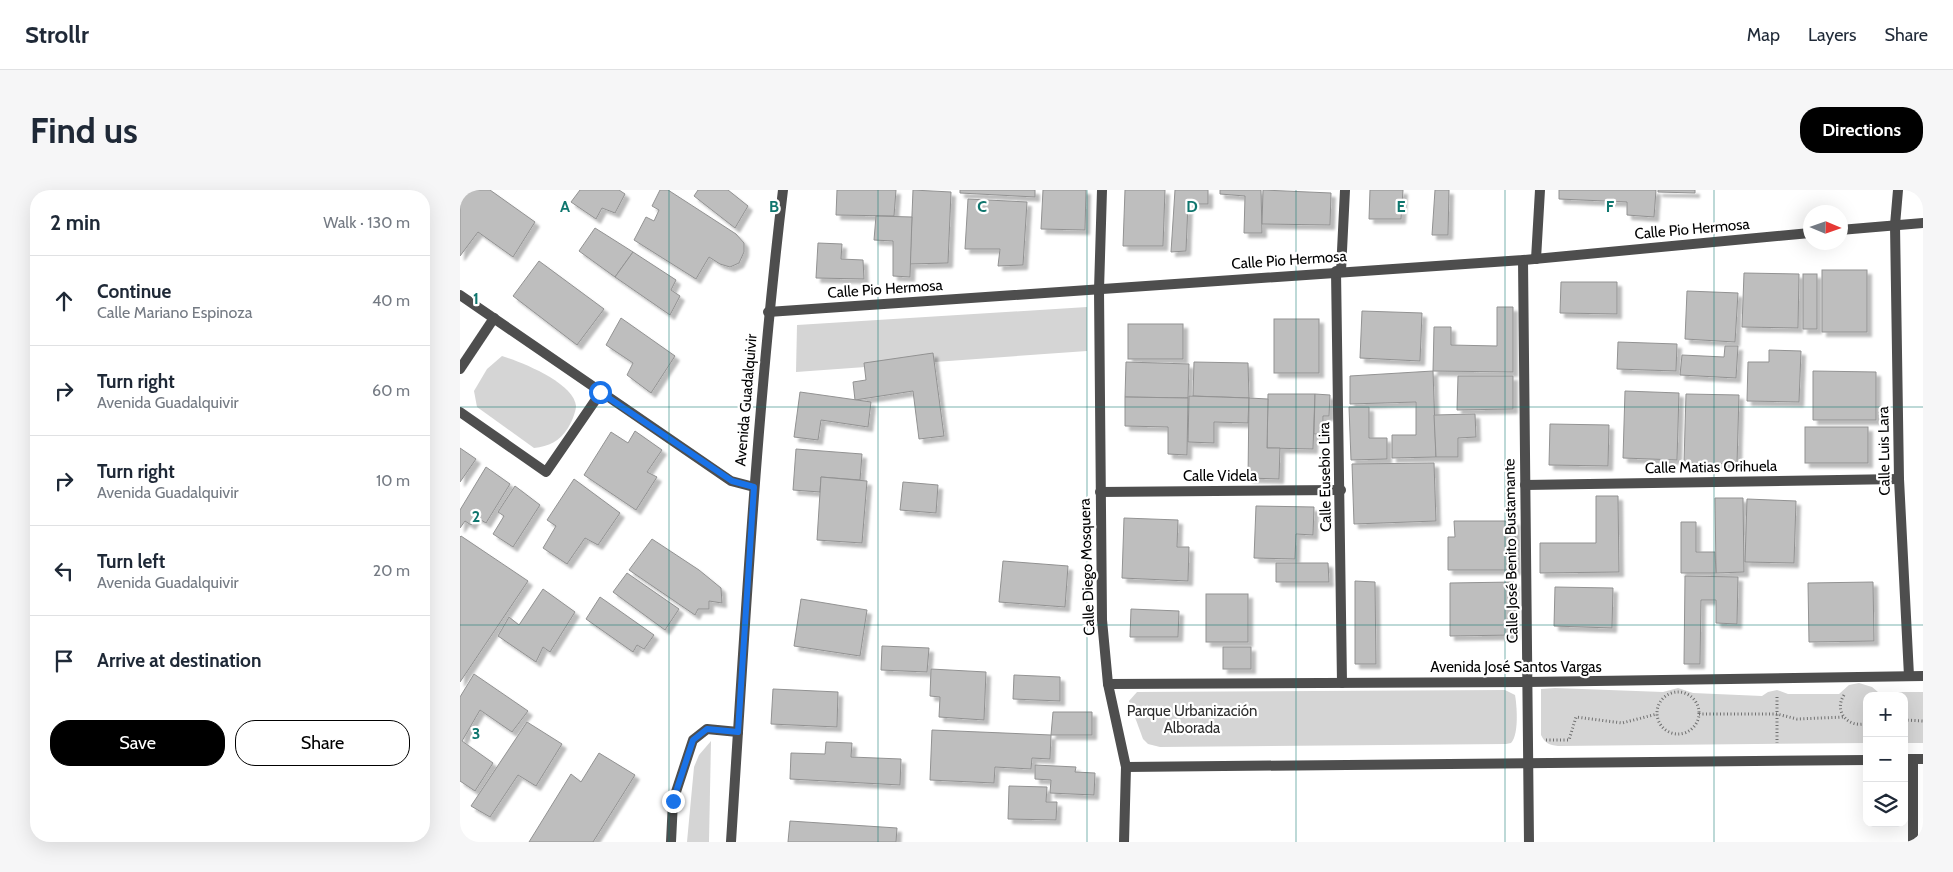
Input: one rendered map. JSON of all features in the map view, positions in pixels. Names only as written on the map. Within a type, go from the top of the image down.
[{"type":"street","name":"Avenida Guadalquivir","points":[[731,842],[754,487],[768,312],[783,190]]},
{"type":"street","name":"Calle Diego Mosquera","points":[[1102,190],[1099,290],[1102,620],[1108,684],[1126,767],[1124,842]]},
{"type":"street","name":"Calle Eusebio Lira","points":[[1342,683],[1339,271],[1345,190]]},
{"type":"street","points":[[1536,258],[1540,190]]},
{"type":"street","name":"Calle Luis Lara","points":[[1898,190],[1895,224],[1899,479],[1909,676]]},
{"type":"street","points":[[1848,229],[1923,223]]},
{"type":"street","name":"Calle Pio Hermosa","points":[[768,312],[1099,290],[1339,271],[1523,260],[1803,233]]},
{"type":"street","name":"Calle José Benito Bustamante","points":[[1523,260],[1529,842]]},
{"type":"street","points":[[460,295],[732,481],[754,487]]},
{"type":"street","points":[[460,369],[494,318]]},
{"type":"street","points":[[460,412],[546,472],[600,392]]},
{"type":"street","name":"Calle Matias Orihuela","points":[[1525,485],[1899,479]]},
{"type":"street","name":"Calle Videla","points":[[1100,492],[1340,490]]},
{"type":"street","name":"Avenida José Santos Vargas","points":[[1108,684],[1528,682],[1923,676]]},
{"type":"street","points":[[671,842],[673,801],[693,740],[707,729],[738,732]]},
{"type":"street","points":[[1913,759],[1913,842]]},
{"type":"street","points":[[1126,767],[1863,760]]},
{"type":"path","points":[[1776,678],[1778,761]]},
{"type":"path","points":[[1850,690],[1842,699],[1840,705],[1844,717],[1854,724],[1863,724]]},
{"type":"path","points":[[1672,692],[1678,692],[1691,696],[1698,707],[1699,714],[1694,727],[1682,734],[1668,732],[1658,722],[1657,714],[1660,701],[1672,692]]},
{"type":"path","points":[[1528,740],[1569,740],[1576,717],[1622,723],[1657,714]]},
{"type":"path","points":[[1699,714],[1777,714],[1797,719],[1844,717]]},
{"type":"path","points":[[1908,721],[1917,722],[1923,720]]},
{"type":"green space","points":[[1087,307],[1087,351],[796,372],[797,325]]},
{"type":"green space","points":[[502,356],[534,368],[557,382],[573,397],[576,406],[575,411],[568,428],[561,437],[544,446],[534,448],[477,407],[474,391],[487,369]]},
{"type":"green space","points":[[1859,683],[1872,687],[1878,692],[1863,692],[1863,743],[1558,746],[1548,743],[1541,735],[1541,689],[1663,692],[1678,688],[1693,693],[1762,696],[1777,690],[1788,694],[1839,694],[1849,685]]},
{"type":"green space","name":"Parque Urbanización Alborada","points":[[1505,690],[1515,695],[1517,713],[1514,739],[1511,743],[1506,744],[1160,747],[1148,744],[1143,739],[1129,701],[1137,692]]},
{"type":"green space","points":[[1908,692],[1923,692],[1923,743],[1908,743]]},
{"type":"green space","points":[[711,741],[709,842],[687,842],[694,767],[699,755]]},
{"type":"building","points":[[460,190],[490,190],[535,222],[513,257],[478,232],[460,256]]},
{"type":"building","points":[[580,190],[619,190],[625,194],[615,213],[602,208],[596,219],[571,202]]},
{"type":"building","points":[[660,190],[668,190],[736,234],[744,243],[744,252],[739,263],[730,267],[720,264],[709,257],[696,279],[634,240],[646,217],[654,221],[659,210],[652,206]]},
{"type":"building","points":[[698,190],[728,190],[748,206],[735,228],[694,196]]},
{"type":"building","points":[[837,190],[896,190],[894,216],[836,215]]},
{"type":"building","points":[[913,190],[951,192],[948,263],[910,264]]},
{"type":"building","points":[[960,190],[1035,190],[1035,197],[960,193]]},
{"type":"building","points":[[1043,190],[1086,190],[1085,230],[1041,229]]},
{"type":"building","points":[[1125,190],[1165,190],[1163,246],[1123,246]]},
{"type":"building","points":[[1175,190],[1208,190],[1208,204],[1188,204],[1186,251],[1171,252]]},
{"type":"building","points":[[1220,190],[1261,190],[1262,233],[1244,233],[1245,196],[1220,194]]},
{"type":"building","points":[[1263,190],[1331,193],[1330,225],[1262,224]]},
{"type":"building","points":[[1370,190],[1403,190],[1401,219],[1369,219]]},
{"type":"building","points":[[1435,190],[1449,190],[1448,235],[1432,235]]},
{"type":"building","points":[[1559,190],[1656,190],[1654,217],[1627,215],[1627,202],[1559,199]]},
{"type":"building","points":[[1658,190],[1695,190],[1695,193],[1658,192]]},
{"type":"building","points":[[968,199],[1027,202],[1023,265],[998,266],[1000,249],[965,249]]},
{"type":"building","points":[[876,216],[912,217],[910,277],[893,276],[893,241],[874,240]]},
{"type":"building","points":[[595,228],[633,252],[615,277],[579,251]]},
{"type":"building","points":[[818,243],[842,244],[841,259],[863,260],[864,279],[816,278]]},
{"type":"building","points":[[633,252],[676,280],[671,290],[680,296],[670,315],[615,277]]},
{"type":"building","points":[[539,261],[604,309],[577,345],[513,296]]},
{"type":"building","points":[[1822,270],[1867,270],[1867,332],[1822,332]]},
{"type":"building","points":[[1744,273],[1799,274],[1798,328],[1742,327]]},
{"type":"building","points":[[1803,274],[1817,274],[1817,329],[1803,329]]},
{"type":"building","points":[[1561,282],[1617,282],[1617,314],[1560,313]]},
{"type":"building","points":[[1687,291],[1738,293],[1735,342],[1685,339]]},
{"type":"building","points":[[1497,307],[1513,307],[1513,372],[1433,371],[1434,327],[1451,327],[1451,345],[1497,346]]},
{"type":"building","points":[[1362,311],[1422,313],[1420,361],[1360,358]]},
{"type":"building","points":[[621,318],[675,356],[651,393],[627,375],[633,363],[606,345]]},
{"type":"building","points":[[1274,319],[1319,319],[1319,373],[1274,373]]},
{"type":"building","points":[[1128,324],[1183,324],[1183,359],[1128,359]]},
{"type":"building","points":[[1618,342],[1677,344],[1676,371],[1617,369]]},
{"type":"building","points":[[1725,346],[1738,346],[1736,378],[1680,375],[1682,355],[1724,357]]},
{"type":"building","points":[[1769,350],[1801,351],[1799,402],[1747,401],[1748,362],[1769,362]]},
{"type":"building","points":[[933,353],[944,436],[919,439],[913,391],[855,400],[853,382],[866,380],[864,363]]},
{"type":"building","points":[[1126,362],[1189,364],[1188,398],[1125,397]]},
{"type":"building","points":[[1194,362],[1248,363],[1249,398],[1193,396]]},
{"type":"building","points":[[1433,371],[1436,457],[1392,458],[1392,435],[1416,435],[1416,402],[1350,404],[1350,376]]},
{"type":"building","points":[[1813,371],[1876,372],[1876,420],[1813,420]]},
{"type":"building","points":[[1458,376],[1513,376],[1513,409],[1457,410]]},
{"type":"building","points":[[1625,391],[1679,393],[1677,460],[1623,458]]},
{"type":"building","points":[[800,392],[871,402],[868,427],[821,420],[818,440],[794,437]]},
{"type":"building","points":[[1268,394],[1315,394],[1313,449],[1267,448]]},
{"type":"building","points":[[1315,394],[1330,395],[1329,416],[1323,416],[1323,434],[1314,434]]},
{"type":"building","points":[[1686,394],[1739,395],[1737,464],[1684,463]]},
{"type":"building","points":[[1189,396],[1249,398],[1248,423],[1214,422],[1214,443],[1188,442]]},
{"type":"building","points":[[1125,397],[1188,398],[1187,455],[1168,454],[1168,427],[1125,426]]},
{"type":"building","points":[[1249,398],[1268,399],[1267,448],[1280,448],[1279,479],[1248,478]]},
{"type":"building","points":[[1349,407],[1369,407],[1369,438],[1387,438],[1387,459],[1351,460]]},
{"type":"building","points":[[1475,414],[1476,437],[1458,438],[1458,457],[1436,457],[1434,415]]},
{"type":"building","points":[[1550,424],[1609,425],[1608,466],[1549,465]]},
{"type":"building","points":[[1805,427],[1868,427],[1868,463],[1805,463]]},
{"type":"building","points":[[635,431],[662,450],[647,472],[657,477],[636,510],[584,475],[611,432],[628,443]]},
{"type":"building","points":[[460,448],[476,459],[460,482]]},
{"type":"building","points":[[796,449],[862,454],[860,480],[821,477],[820,492],[793,490]]},
{"type":"building","points":[[1434,463],[1436,521],[1354,524],[1352,464]]},
{"type":"building","points":[[486,467],[510,484],[486,523],[476,517],[471,525],[465,521],[460,528],[460,510]]},
{"type":"building","points":[[821,477],[867,481],[862,543],[817,540]]},
{"type":"building","points":[[574,479],[620,513],[598,545],[585,538],[567,564],[543,548],[556,526],[547,520]]},
{"type":"building","points":[[903,482],[938,485],[936,513],[900,510]]},
{"type":"building","points":[[515,486],[540,505],[513,547],[493,534],[504,516],[498,512]]},
{"type":"building","points":[[1596,496],[1618,496],[1619,572],[1540,573],[1540,543],[1596,543]]},
{"type":"building","points":[[1715,498],[1743,498],[1744,572],[1716,573]]},
{"type":"building","points":[[1747,499],[1796,501],[1794,563],[1745,562]]},
{"type":"building","points":[[1256,506],[1314,507],[1313,535],[1296,534],[1295,559],[1254,558]]},
{"type":"building","points":[[1124,518],[1178,520],[1177,547],[1189,547],[1188,581],[1122,578]]},
{"type":"building","points":[[1454,521],[1515,521],[1516,570],[1448,570],[1448,537],[1455,537]]},
{"type":"building","points":[[1681,522],[1696,522],[1696,552],[1715,552],[1716,573],[1681,573]]},
{"type":"building","points":[[460,537],[528,581],[460,682]]},
{"type":"building","points":[[652,539],[699,570],[721,588],[722,603],[709,601],[709,609],[698,609],[695,615],[629,570]]},
{"type":"building","points":[[1003,561],[1068,566],[1065,607],[999,602]]},
{"type":"building","points":[[1276,563],[1328,563],[1329,582],[1276,582]]},
{"type":"building","points":[[627,573],[679,609],[665,630],[613,592]]},
{"type":"building","points":[[1685,576],[1738,577],[1737,624],[1716,623],[1716,600],[1701,600],[1700,664],[1684,664]]},
{"type":"building","points":[[1355,581],[1375,582],[1376,664],[1355,664]]},
{"type":"building","points":[[1514,582],[1514,635],[1450,636],[1450,583]]},
{"type":"building","points":[[1873,582],[1874,641],[1809,642],[1808,583]]},
{"type":"building","points":[[1555,587],[1613,588],[1612,628],[1554,626]]},
{"type":"building","points":[[543,589],[575,612],[550,652],[543,647],[536,662],[498,636],[509,617],[519,625]]},
{"type":"building","points":[[1206,594],[1248,594],[1248,642],[1206,642]]},
{"type":"building","points":[[600,597],[654,635],[644,649],[637,645],[633,652],[586,619]]},
{"type":"building","points":[[801,599],[867,610],[860,656],[794,646]]},
{"type":"building","points":[[1131,609],[1179,611],[1178,637],[1130,637]]},
{"type":"building","points":[[882,646],[929,648],[927,672],[881,670]]},
{"type":"building","points":[[1223,647],[1251,647],[1251,669],[1223,669]]},
{"type":"building","points":[[931,669],[986,672],[984,720],[939,717],[940,697],[930,696]]},
{"type":"building","points":[[474,674],[528,711],[512,732],[480,710],[462,741],[493,763],[475,791],[460,781],[460,697]]},
{"type":"building","points":[[1014,675],[1060,677],[1060,701],[1013,699]]},
{"type":"building","points":[[773,689],[838,692],[837,727],[771,724]]},
{"type":"building","points":[[1053,712],[1092,712],[1092,735],[1051,735]]},
{"type":"building","points":[[527,722],[562,744],[536,786],[518,775],[490,817],[471,806]]},
{"type":"building","points":[[932,730],[1051,735],[1050,759],[1032,758],[1031,769],[995,767],[994,783],[930,780]]},
{"type":"building","points":[[826,742],[852,743],[851,757],[901,759],[900,785],[790,779],[791,753],[825,754]]},
{"type":"building","points":[[599,753],[635,775],[593,842],[529,842],[571,774],[581,782]]},
{"type":"building","points":[[1035,765],[1076,767],[1075,772],[1095,773],[1094,795],[1050,793],[1051,780],[1035,779]]},
{"type":"building","points":[[1009,786],[1047,787],[1046,802],[1057,802],[1056,820],[1008,819]]},
{"type":"building","points":[[790,821],[897,828],[896,842],[788,842]]},
{"type":"route","points":[[600,392],[732,481],[754,487],[738,732],[707,729],[693,740],[673,801]]}]
